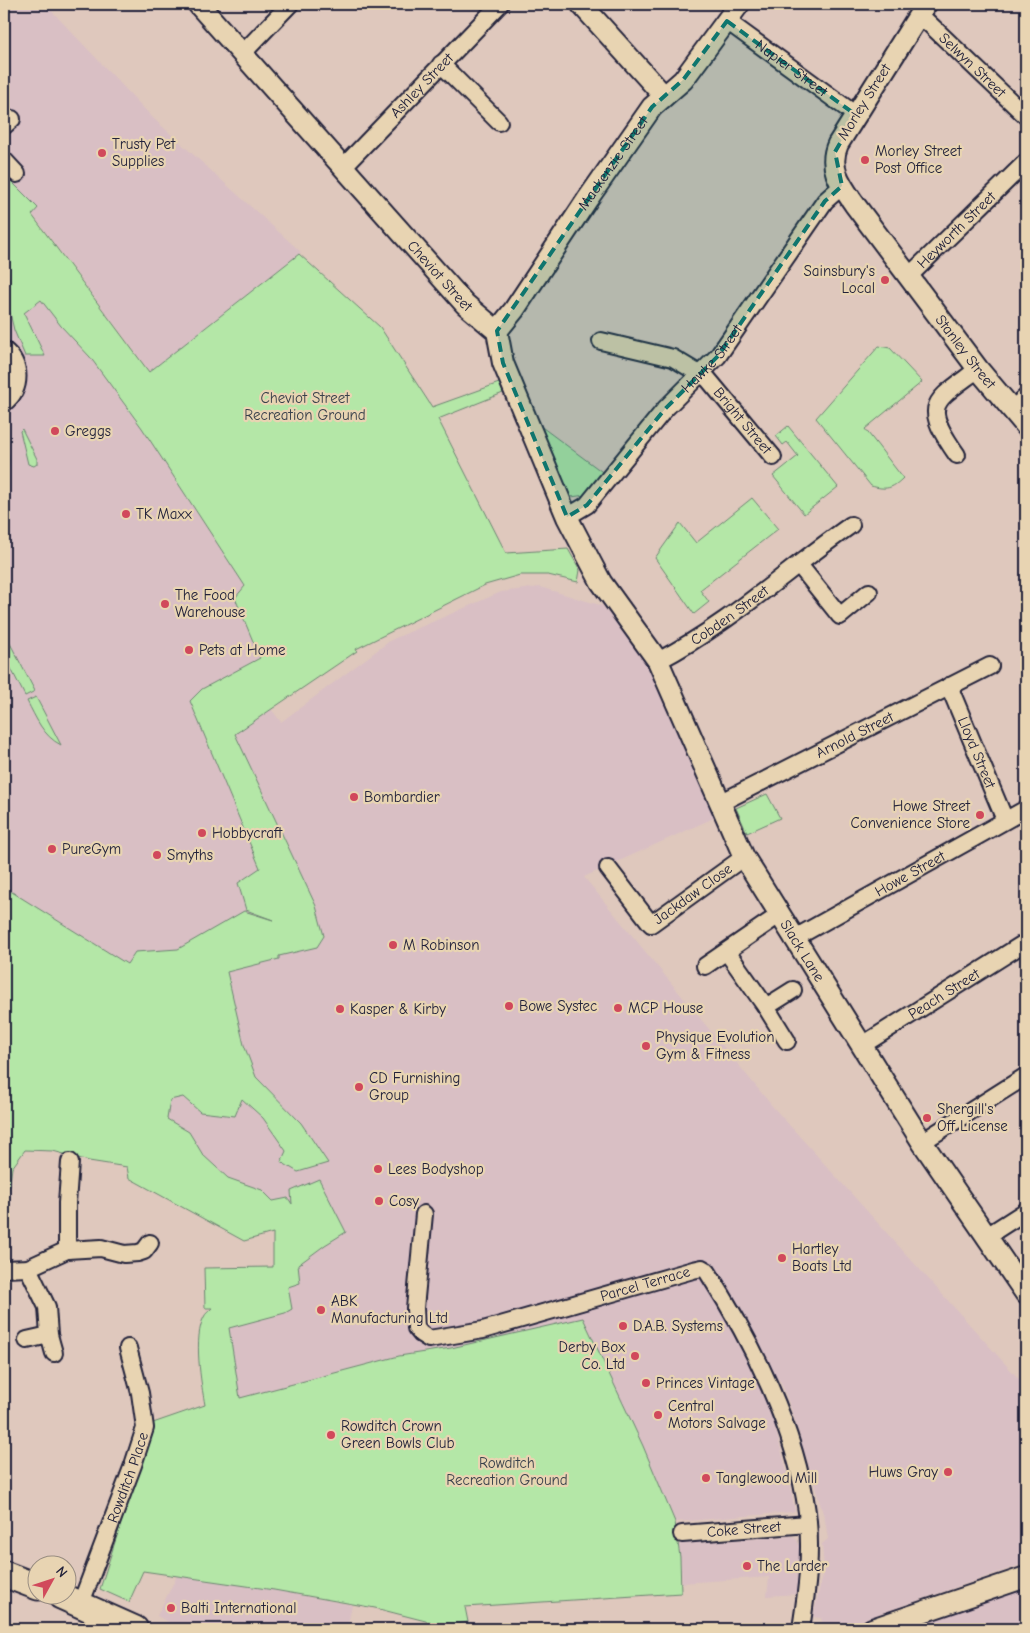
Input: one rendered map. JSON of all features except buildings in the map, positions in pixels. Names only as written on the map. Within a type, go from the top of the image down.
[{"type":"main road","points":[[4,1579],[28,1584]]},
{"type":"main road","points":[[4,1579],[28,1588]]},
{"type":"main road","points":[[78,1603],[135,1629]]},
{"type":"street","name":"Cheviot Street","points":[[198,4],[465,304],[497,331]]},
{"type":"street","points":[[242,54],[290,4]]},
{"type":"street","name":"Ashley Street","points":[[344,166],[500,4]]},
{"type":"street","points":[[581,4],[664,96]]},
{"type":"street","name":"Mackenzie Street","points":[[497,331],[514,310],[648,113],[683,80],[740,4]]},
{"type":"street","name":"Morley Street","points":[[909,276],[842,186],[834,167],[835,152],[922,9]]},
{"type":"street","name":"Selwyn Street","points":[[922,9],[1026,116]]},
{"type":"street","name":"Napier Street","points":[[727,21],[856,115]]},
{"type":"street","points":[[441,64],[499,122]]},
{"type":"street","points":[[4,160],[17,174]]},
{"type":"street","name":"Heyworth Street","points":[[909,276],[1026,162]]},
{"type":"street","name":"Hawke Street","points":[[567,517],[587,505],[666,409],[702,374],[735,334],[825,202],[842,186]]},
{"type":"street","name":"Stanley Street","points":[[909,276],[978,369],[1019,403],[1026,426]]},
{"type":"street","points":[[497,331],[508,377],[567,517]]},
{"type":"street","name":"Bright Street","points":[[601,341],[673,358],[693,372],[702,374],[741,416],[773,458]]},
{"type":"street","points":[[4,350],[15,363],[18,378],[15,390],[4,403]]},
{"type":"street","points":[[957,454],[937,424],[935,408],[944,395],[978,369]]},
{"type":"street","name":"Slack Lane","points":[[567,517],[586,556],[608,592],[658,662],[744,857],[793,939],[922,1142],[1026,1294]]},
{"type":"street","name":"Cobden Street","points":[[658,662],[706,636],[800,566],[851,525]]},
{"type":"street","points":[[800,566],[840,616],[869,592]]},
{"type":"street","name":"Arnold Street","points":[[720,803],[990,666]]},
{"type":"street","name":"Lloyd Street","points":[[949,686],[1005,820]]},
{"type":"street","name":"Howe Street","points":[[793,939],[1026,808]]},
{"type":"street","name":"Jackdaw Close","points":[[608,868],[651,924],[744,857]]},
{"type":"street","points":[[704,966],[779,915]]},
{"type":"street","name":"Peach Street","points":[[861,1046],[1026,942]]},
{"type":"street","points":[[727,952],[766,1007],[787,1041]]},
{"type":"street","points":[[766,1007],[793,990]]},
{"type":"street","points":[[922,1142],[1026,1076]]},
{"type":"street","points":[[67,1250],[67,1202],[70,1162]]},
{"type":"street","points":[[987,1236],[1026,1211]]},
{"type":"street","name":"Parcel Terrace","points":[[424,1214],[415,1308],[416,1328],[421,1334],[429,1338],[483,1330],[693,1270],[702,1268],[707,1271],[722,1293],[772,1391],[800,1481],[808,1524],[808,1580],[801,1629]]},
{"type":"street","points":[[4,1269],[28,1268],[67,1250],[101,1248],[131,1254],[144,1251],[150,1243]]},
{"type":"street","points":[[28,1268],[47,1307],[49,1335],[54,1353]]},
{"type":"street","points":[[27,1340],[49,1335]]},
{"type":"street","name":"Rowditch Place","points":[[78,1574],[133,1465],[145,1428],[140,1393],[128,1348]]},
{"type":"street","name":"Coke Street","points":[[682,1534],[808,1524]]},
{"type":"street","points":[[872,1629],[1026,1576]]},
{"type":"highlighted area","points":[[727,21],[856,115],[835,152],[842,186],[825,201],[718,356],[665,409],[587,505],[567,517],[503,363],[497,331],[652,107],[683,80]]},
{"type":"shaded area","points":[[4,4],[45,4],[154,119],[301,252],[150,372],[4,176]]},
{"type":"shaded area","points":[[4,237],[51,291],[61,326],[90,357],[142,428],[245,586],[235,598],[260,658],[202,689],[190,701],[260,868],[289,847],[235,734],[271,709],[281,722],[391,640],[501,592],[540,587],[603,606],[654,672],[716,817],[584,877],[773,1107],[1026,1387],[1026,1563],[836,1629],[824,1629],[821,1618],[813,1617],[824,1568],[822,1544],[828,1539],[825,1520],[793,1414],[781,1382],[772,1373],[735,1304],[764,1386],[790,1483],[795,1510],[792,1512],[675,1522],[640,1442],[451,1348],[399,1356],[239,1398],[229,1328],[285,1313],[280,1268],[324,1245],[224,1210],[4,920]]},
{"type":"shaded area","points":[[792,1536],[797,1540],[800,1547],[798,1594],[767,1596],[769,1577],[682,1583],[679,1544]]},
{"type":"shaded area","points":[[177,1576],[274,1590],[352,1605],[347,1629],[182,1629],[157,1616]]},
{"type":"shaded area","points":[[1026,1589],[1026,1629],[905,1629],[922,1623]]},
{"type":"green space","points":[[4,174],[38,208],[32,215],[149,372],[299,254],[380,327],[432,407],[499,383],[503,393],[438,419],[506,553],[568,549],[580,570],[578,582],[548,575],[520,575],[485,585],[356,649],[357,651],[235,734],[316,906],[324,936],[317,947],[227,972],[244,1045],[256,1077],[301,1123],[328,1163],[298,1172],[281,1162],[286,1151],[263,1118],[242,1099],[235,1116],[200,1112],[183,1097],[170,1100],[167,1119],[189,1132],[203,1155],[228,1178],[262,1190],[273,1201],[288,1198],[292,1204],[291,1191],[319,1179],[346,1232],[298,1265],[300,1283],[288,1287],[292,1309],[285,1313],[229,1328],[240,1398],[399,1356],[451,1348],[583,1318],[643,1446],[675,1522],[680,1557],[681,1593],[465,1607],[468,1622],[445,1626],[375,1608],[274,1590],[143,1571],[129,1602],[100,1589],[153,1423],[205,1405],[198,1348],[201,1326],[205,1316],[212,1308],[205,1308],[204,1268],[273,1267],[273,1233],[244,1241],[129,1178],[127,1167],[89,1161],[53,1151],[25,1150],[12,1168],[7,1203],[4,1204],[4,887],[127,964],[135,952],[178,949],[244,911],[273,920],[246,910],[238,883],[260,868],[190,701],[202,689],[260,658],[235,598],[245,586],[142,428],[90,357],[61,326],[41,300],[24,313],[45,356],[25,356],[14,330],[9,309],[9,278],[4,257]]},
{"type":"green space","points":[[879,346],[890,348],[922,382],[865,429],[903,478],[892,486],[885,488],[871,486],[816,418]]},
{"type":"green space","points":[[535,422],[605,474],[586,495],[571,497],[565,491]]},
{"type":"green space","points":[[788,426],[838,487],[804,514],[773,476],[798,456],[787,442],[783,445],[776,436]]},
{"type":"green space","points":[[22,429],[37,459],[37,464],[34,466],[28,464],[20,431]]},
{"type":"green space","points":[[4,443],[9,460],[5,477]]},
{"type":"green space","points":[[752,498],[778,529],[700,590],[709,602],[694,614],[655,558],[680,523],[696,543]]},
{"type":"green space","points":[[4,632],[35,691],[25,696],[4,655]]},
{"type":"green space","points":[[36,697],[61,745],[45,732],[27,701]]},
{"type":"green space","points":[[767,794],[780,818],[747,833],[736,808]]},
{"type":"place","name":"Trusty Pet Supplies","points":[[102,153]]},
{"type":"place","name":"Morley Street Post Office","points":[[865,160]]},
{"type":"place","name":"Sainsbury's Local","points":[[885,280]]},
{"type":"place","name":"Greggs","points":[[55,431]]},
{"type":"place","name":"TK Maxx","points":[[126,514]]},
{"type":"place","name":"The Food Warehouse","points":[[165,604]]},
{"type":"place","name":"Pets at Home","points":[[189,650]]},
{"type":"place","name":"Bombardier","points":[[354,797]]},
{"type":"place","name":"Howe Street Convenience Store","points":[[980,815]]},
{"type":"place","name":"Hobbycraft","points":[[202,833]]},
{"type":"place","name":"PureGym","points":[[52,849]]},
{"type":"place","name":"Smyths","points":[[157,855]]},
{"type":"place","name":"M Robinson","points":[[393,945]]},
{"type":"place","name":"Bowe Systec","points":[[509,1006]]},
{"type":"place","name":"MCP House","points":[[618,1008]]},
{"type":"place","name":"Kasper & Kirby","points":[[340,1009]]},
{"type":"place","name":"Physique Evolution Gym & Fitness","points":[[646,1046]]},
{"type":"place","name":"CD Furnishing Group","points":[[359,1087]]},
{"type":"place","name":"Shergill's Off License","points":[[927,1118]]},
{"type":"place","name":"Lees Bodyshop","points":[[378,1169]]},
{"type":"place","name":"Cosy","points":[[379,1201]]},
{"type":"place","name":"Hartley Boats Ltd","points":[[782,1258]]},
{"type":"place","name":"ABK Manufacturing Ltd","points":[[321,1310]]},
{"type":"place","name":"D.A.B. Systems","points":[[623,1326]]},
{"type":"place","name":"Derby Box Co. Ltd","points":[[635,1356]]},
{"type":"place","name":"Princes Vintage","points":[[646,1383]]},
{"type":"place","name":"Central Motors Salvage","points":[[658,1415]]},
{"type":"place","name":"Rowditch Crown Green Bowls Club","points":[[331,1435]]},
{"type":"place","name":"Huws Gray","points":[[948,1472]]},
{"type":"place","name":"Tanglewood Mill","points":[[706,1478]]},
{"type":"place","name":"The Larder","points":[[747,1566]]},
{"type":"place","name":"Balti International","points":[[171,1608]]},
{"type":"park label","name":"Cheviot Street Recreation Ground","points":[[305,406]]},
{"type":"park label","name":"Rowditch Recreation Ground","points":[[507,1472]]}]
